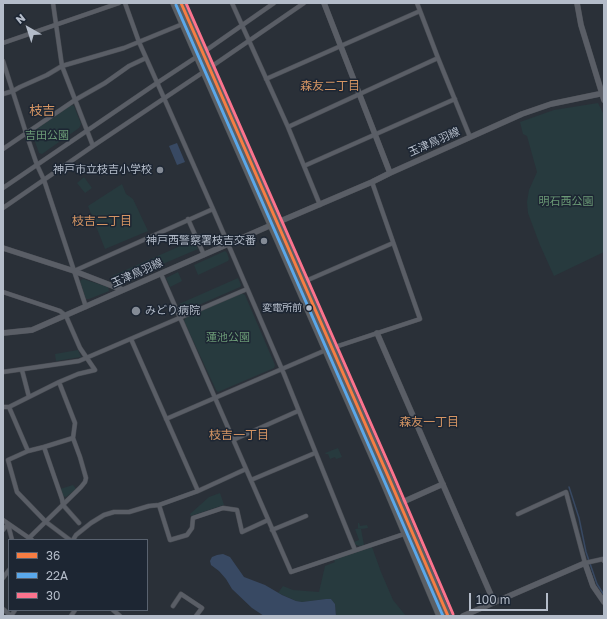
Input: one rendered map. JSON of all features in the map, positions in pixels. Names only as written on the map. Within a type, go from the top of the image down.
[{"type":"highway","points":[[174,3],[186,23],[207,70],[396,504],[440,616]]},
{"type":"highway","points":[[181,3],[186,23]]},
{"type":"highway","points":[[408,533],[448,616]]},
{"type":"street","points":[[52,3],[62,66],[93,146]]},
{"type":"street","points":[[3,43],[119,3]]},
{"type":"street","points":[[126,3],[139,42],[282,369],[355,550]]},
{"type":"street","points":[[232,3],[288,127],[320,205]]},
{"type":"street","points":[[3,188],[157,82],[200,55],[274,3]]},
{"type":"street","points":[[3,208],[304,3]]},
{"type":"street","points":[[324,3],[390,173]]},
{"type":"street","points":[[417,3],[470,137]]},
{"type":"street","points":[[577,3],[581,25],[603,95]]},
{"type":"street","points":[[266,79],[420,11]]},
{"type":"street","points":[[3,94],[13,92],[62,66],[124,48],[186,23]]},
{"type":"street","points":[[3,149],[75,100],[105,83],[129,66],[146,58]]},
{"type":"street","points":[[288,127],[438,58]]},
{"type":"street","points":[[3,61],[26,133],[44,180],[86,307]]},
{"type":"street","name":"玉津鳥羽線","points":[[3,333],[32,330],[66,316],[372,182],[536,108],[603,95]]},
{"type":"street","points":[[304,166],[455,99]]},
{"type":"street","points":[[166,419],[328,349],[420,320],[372,182]]},
{"type":"street","points":[[74,271],[213,209]]},
{"type":"street","points":[[188,219],[204,255]]},
{"type":"street","points":[[300,284],[393,243]]},
{"type":"street","points":[[3,248],[74,271],[123,290]]},
{"type":"street","points":[[161,274],[291,572],[408,533]]},
{"type":"street","points":[[3,372],[86,358],[247,288]]},
{"type":"street","points":[[3,292],[60,311],[66,316],[80,348],[95,370],[78,374],[9,407],[3,407]]},
{"type":"street","points":[[377,333],[494,602]]},
{"type":"street","points":[[131,339],[198,491]]},
{"type":"street","points":[[22,370],[28,397]]},
{"type":"street","points":[[3,520],[30,539],[81,488],[85,482],[86,478],[73,438],[75,422],[59,382]]},
{"type":"street","points":[[9,407],[28,452]]},
{"type":"street","points":[[233,440],[298,411]]},
{"type":"street","points":[[71,539],[46,522],[17,492],[8,460],[73,438]]},
{"type":"street","points":[[44,447],[63,505],[79,523]]},
{"type":"street","points":[[251,480],[315,453]]},
{"type":"street","points":[[73,539],[91,523],[104,515],[114,512],[129,512],[149,506],[159,505],[198,491],[246,469]]},
{"type":"street","points":[[396,504],[443,484]]},
{"type":"street","points":[[518,514],[566,492],[585,563],[593,586],[604,602]]},
{"type":"street","points":[[159,505],[170,540],[187,536],[192,528],[193,518],[223,508],[237,510],[242,532],[268,520]]},
{"type":"street","points":[[272,530],[306,516]]},
{"type":"street","points":[[3,530],[8,524]]},
{"type":"street","points":[[8,524],[12,539]]},
{"type":"street","points":[[463,616],[585,563],[604,559]]},
{"type":"street","points":[[173,606],[181,594],[202,608],[196,616]]},
{"type":"street","points":[[3,609],[11,616]]},
{"type":"green space","name":"明石西公園","points":[[598,103],[604,115],[604,252],[554,276],[528,213],[527,202],[529,190],[537,172],[527,136],[523,134],[520,122],[554,110]]},
{"type":"green space","name":"吉田公園","points":[[71,105],[74,106],[81,124],[79,128],[42,154],[39,153],[32,131]]},
{"type":"green space","points":[[84,177],[92,188],[85,193],[77,183]]},
{"type":"green space","points":[[122,184],[126,194],[133,199],[148,231],[105,249],[88,206]]},
{"type":"green space","points":[[194,240],[198,249],[125,280],[112,276]]},
{"type":"green space","points":[[225,251],[229,259],[228,261],[198,275],[194,265]]},
{"type":"green space","points":[[178,272],[182,281],[170,287],[166,278]]},
{"type":"green space","points":[[238,278],[241,285],[240,287],[185,311],[182,310],[179,304]]},
{"type":"green space","points":[[83,279],[108,287],[109,291],[86,299],[80,281]]},
{"type":"green space","name":"蓮池公園","points":[[241,293],[245,295],[275,365],[274,368],[218,392],[184,321],[186,317]]},
{"type":"green space","points":[[78,350],[81,357],[56,361],[55,354]]},
{"type":"green space","points":[[338,448],[342,457],[330,459],[328,454],[325,453]]},
{"type":"green space","points":[[73,485],[76,489],[66,497],[63,496],[60,489]]},
{"type":"green space","points":[[220,493],[224,505],[191,516],[190,514],[209,497]]},
{"type":"green space","points":[[358,523],[360,526],[367,525],[368,528],[361,529],[364,545],[360,546],[356,545],[354,542],[359,540],[355,529],[362,528],[358,528]]},
{"type":"green space","points":[[372,547],[393,600],[406,616],[336,616],[335,604],[331,599],[302,602],[278,593],[283,586],[293,590],[319,592],[325,566],[335,562],[334,560]]},
{"type":"water","points":[[177,143],[185,162],[177,165],[169,146]]},
{"type":"water","points":[[223,554],[230,557],[244,577],[265,585],[296,601],[302,602],[331,599],[335,604],[336,616],[264,616],[252,608],[232,589],[219,571],[211,565],[210,561],[212,557]]},
{"type":"waterway","points":[[569,487],[579,518],[586,552],[597,584],[604,595]]},
{"type":"transit line","name":"36","points":[[181,3],[448,616]]},
{"type":"transit line","name":"30","points":[[186,3],[453,614]]},
{"type":"transit line","name":"22A","points":[[176,5],[443,616]]},
{"type":"place","name":"神戸市立枝吉小学校","points":[[160,170]]},
{"type":"place","name":"神戸西警察署枝吉交番","points":[[264,241]]},
{"type":"place","name":"変電所前","points":[[309,308]]},
{"type":"place","name":"みどり病院","points":[[136,311]]},
{"type":"district","name":"森友二丁目","points":[[330,86]]},
{"type":"district","name":"枝吉","points":[[42,111]]},
{"type":"district","name":"枝吉二丁目","points":[[102,221]]},
{"type":"district","name":"森友一丁目","points":[[429,422]]},
{"type":"district","name":"枝吉一丁目","points":[[239,435]]}]
